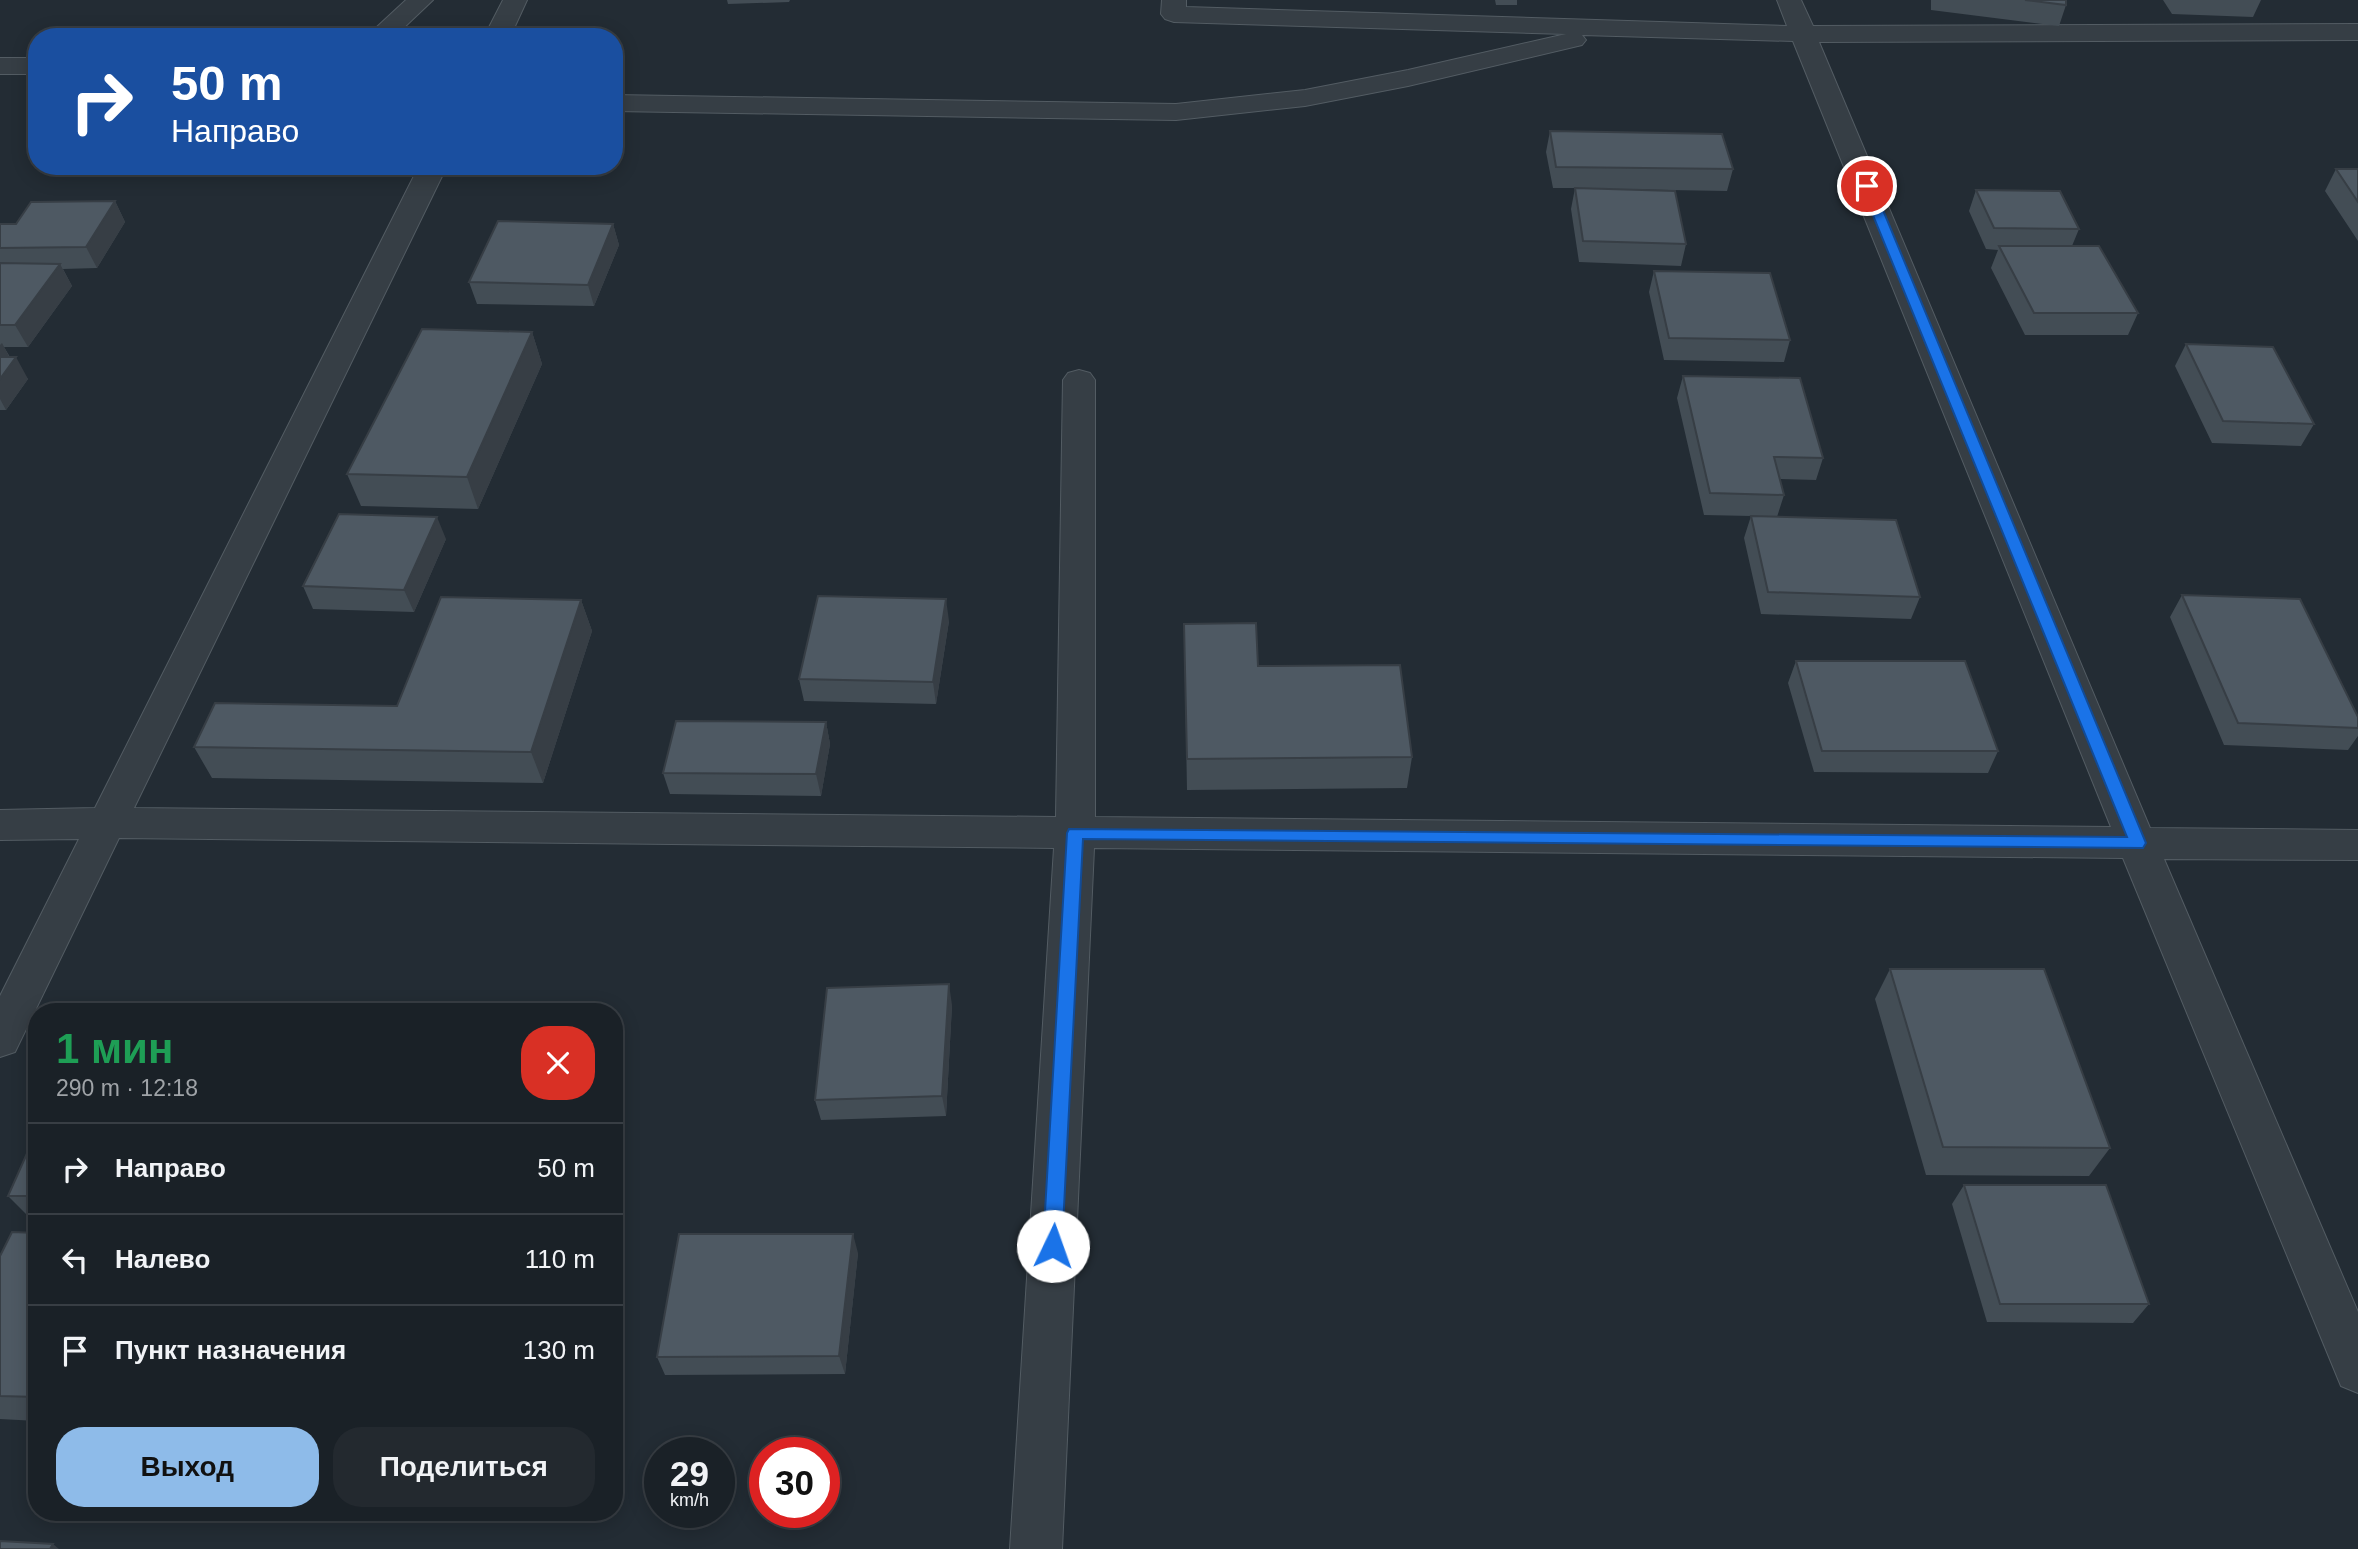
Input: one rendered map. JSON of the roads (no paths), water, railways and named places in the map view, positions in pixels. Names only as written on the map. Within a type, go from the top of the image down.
[{"type":"street","points":[[389,28],[421,0]]},
{"type":"street","points":[[501,28],[514,0]]},
{"type":"street","points":[[1790,0],[2137,843],[2358,1369]]},
{"type":"street","points":[[1174,7],[1804,34],[2358,32]]},
{"type":"street","points":[[623,103],[1176,112],[1305,98],[1408,78],[1623,28]]},
{"type":"street","points":[[0,66],[28,66]]},
{"type":"street","points":[[0,1039],[429,175]]},
{"type":"street","points":[[1036,1549],[1075,833],[1079,380]]},
{"type":"street","points":[[0,825],[107,823],[2358,845]]}]
